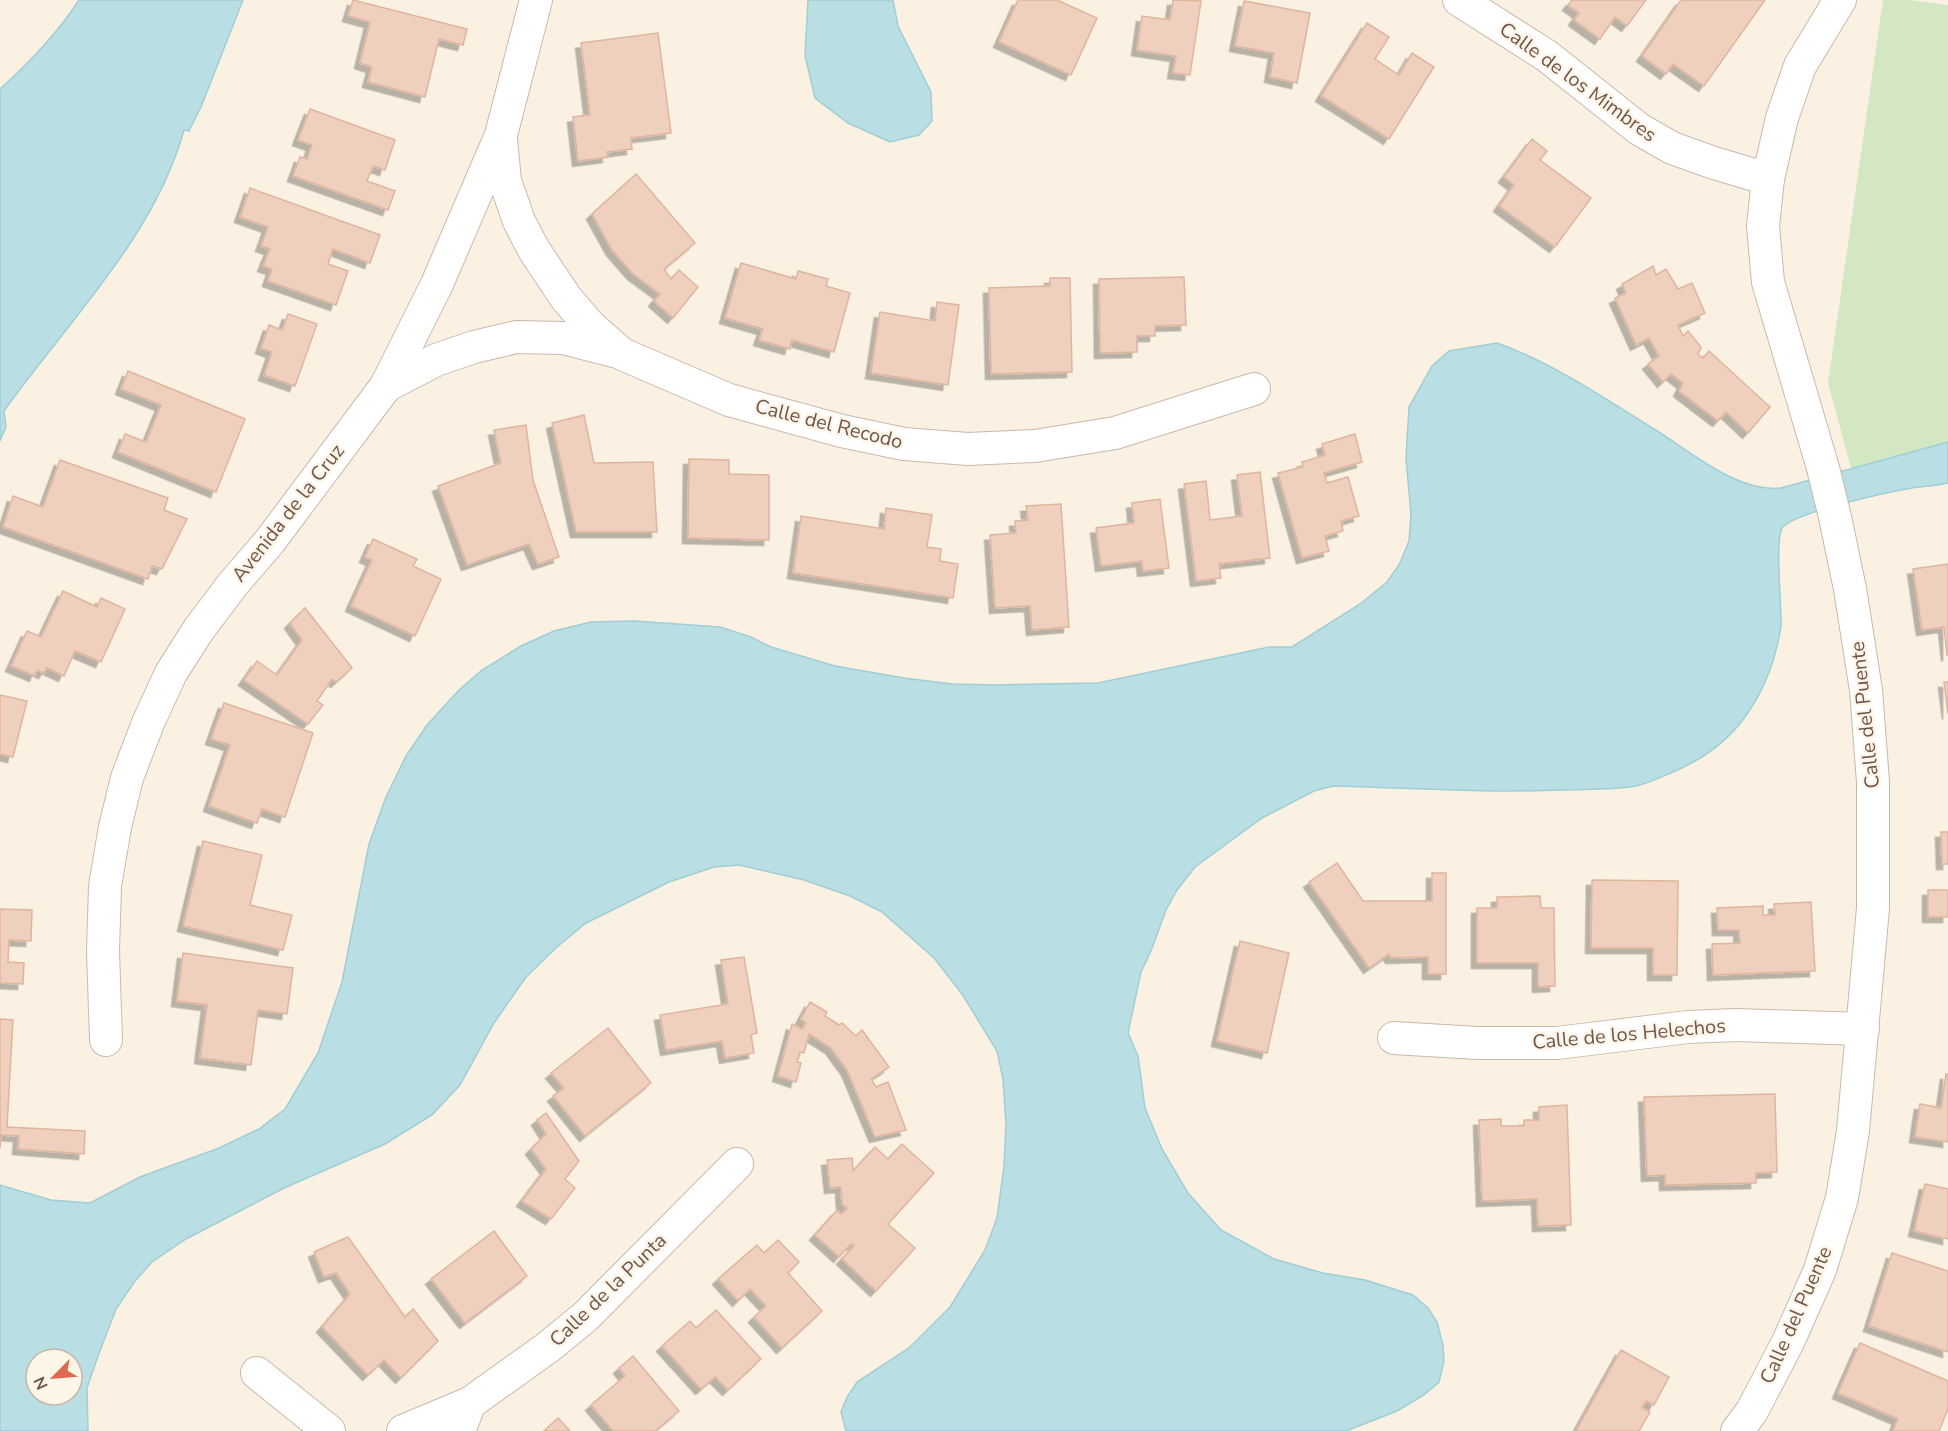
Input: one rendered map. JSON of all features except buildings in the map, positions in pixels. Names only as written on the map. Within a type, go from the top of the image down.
[{"type":"street","name":"Avenida de la Cruz","points":[[106,1040],[103,951],[105,886],[115,827],[127,778],[148,723],[171,673],[199,629],[270,541],[386,386],[437,284],[501,135],[536,0]]},
{"type":"street","name":"Calle de los Mimbres","points":[[1460,0],[1546,56],[1639,129],[1672,148],[1768,179]]},
{"type":"street","name":"Calle del Puente","points":[[1737,1431],[1752,1411],[1788,1342],[1820,1270],[1842,1198],[1853,1131],[1873,908],[1873,782],[1866,690],[1850,589],[1823,468],[1768,282],[1763,226],[1768,179],[1782,118],[1800,66],[1840,0]]},
{"type":"street","name":"Calle del Recodo","points":[[501,135],[505,181],[519,220],[534,250],[566,298],[590,326],[622,354]]},
{"type":"street","name":"Calle del Recodo","points":[[386,386],[436,360],[474,346],[516,337],[563,338],[622,354],[729,400],[842,431],[904,444],[968,449],[1035,446],[1115,433],[1254,389]]},
{"type":"street","name":"Calle de los Helechos","points":[[1394,1038],[1477,1043],[1557,1043],[1688,1027],[1727,1025],[1863,1029]]},
{"type":"street","name":"Calle de la Punta","points":[[403,1431],[464,1417],[585,1317],[737,1164]]},
{"type":"street","points":[[257,1373],[329,1431]]},
{"type":"green space","points":[[1883,0],[1910,0],[1948,5],[1948,442],[1851,468],[1828,383]]},
{"type":"water","points":[[79,0],[243,0],[201,107],[189,131],[184,130],[170,169],[152,207],[106,278],[4,411],[6,427],[0,441],[0,89],[42,47]]},
{"type":"water","points":[[808,0],[893,0],[898,26],[931,92],[932,121],[919,135],[890,142],[848,123],[815,98],[805,56]]},
{"type":"water","points":[[1497,343],[1518,351],[1578,382],[1714,469],[1748,484],[1764,488],[1781,488],[1948,442],[1948,483],[1900,490],[1844,503],[1806,515],[1783,527],[1779,544],[1780,630],[1773,661],[1765,681],[1746,716],[1733,731],[1704,756],[1686,766],[1640,785],[1609,789],[1506,791],[1333,786],[1314,791],[1262,818],[1195,867],[1177,890],[1166,910],[1141,972],[1128,1033],[1138,1056],[1145,1108],[1162,1149],[1188,1193],[1221,1230],[1274,1259],[1323,1273],[1365,1280],[1413,1295],[1428,1308],[1437,1322],[1443,1345],[1444,1361],[1439,1382],[1424,1395],[1397,1411],[1346,1431],[846,1431],[841,1412],[857,1382],[909,1348],[950,1307],[985,1250],[997,1218],[1004,1166],[1006,1124],[1003,1079],[997,1051],[962,994],[934,958],[882,912],[850,896],[804,880],[739,865],[714,867],[669,882],[586,923],[526,977],[494,1023],[460,1085],[432,1115],[385,1144],[284,1188],[186,1239],[152,1262],[135,1281],[116,1309],[98,1356],[87,1388],[88,1431],[0,1431],[0,1185],[51,1200],[90,1203],[140,1177],[219,1148],[259,1129],[285,1109],[318,1053],[342,982],[369,844],[386,797],[406,756],[427,725],[459,690],[482,670],[521,646],[554,631],[591,622],[635,621],[720,627],[751,637],[771,647],[835,666],[952,684],[1098,683],[1269,647],[1292,647],[1360,604],[1387,582],[1399,565],[1409,541],[1411,514],[1406,458],[1409,407],[1432,366],[1449,351]]}]
